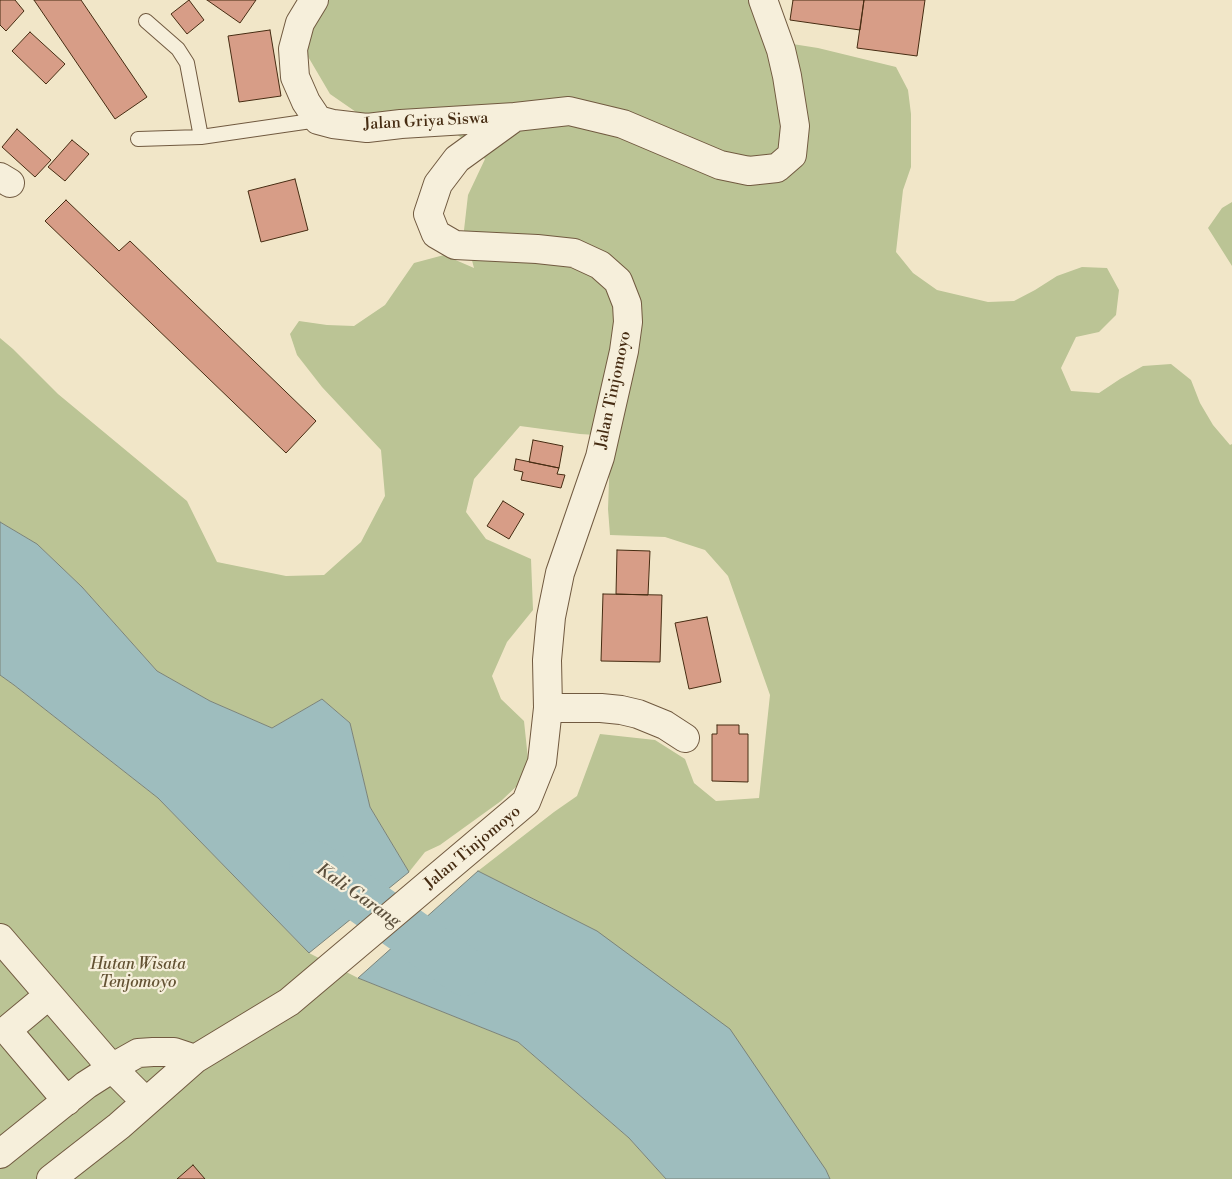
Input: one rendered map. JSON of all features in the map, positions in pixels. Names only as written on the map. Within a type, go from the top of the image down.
[{"type":"street","points":[[314,0],[300,23],[293,50],[295,77],[306,102],[318,120]]},
{"type":"street","points":[[514,117],[569,111],[623,124],[720,165],[749,171],[777,168],[792,155],[794,126],[787,76],[763,0]]},
{"type":"street","name":"Jalan Griya Siswa","points":[[318,120],[333,124],[367,128],[514,117]]},
{"type":"street","name":"Jalan Tinjomoyo","points":[[51,1179],[119,1126],[195,1059],[289,1002],[526,802],[542,762],[548,708],[547,660],[551,617],[560,573],[600,457],[624,351],[628,322],[627,304],[618,281],[600,265],[574,253],[537,249],[455,245],[436,234],[428,214],[438,184],[457,159],[514,117]]},
{"type":"street","points":[[548,708],[621,710],[638,714],[665,725],[685,738]]},
{"type":"street","points":[[0,938],[112,1068],[146,1102]]},
{"type":"street","points":[[49,995],[7,1030],[67,1101]]},
{"type":"street","points":[[0,1154],[86,1086],[138,1053],[174,1052],[195,1059]]},
{"type":"lane","points":[[146,21],[178,49],[187,62],[201,137]]},
{"type":"lane","points":[[138,139],[201,137],[318,120]]},
{"type":"green space","points":[[323,0],[753,0],[767,40],[818,48],[896,67],[908,90],[911,114],[911,167],[903,190],[896,252],[913,273],[937,290],[988,302],[1014,301],[1057,276],[1082,267],[1107,268],[1119,290],[1116,315],[1099,332],[1076,337],[1061,368],[1071,391],[1099,393],[1143,366],[1171,364],[1191,380],[1200,403],[1213,425],[1230,445],[1232,444],[1232,1179],[830,1179],[826,1170],[597,931],[478,871],[577,796],[600,734],[655,740],[685,759],[694,783],[716,801],[759,798],[770,695],[728,576],[705,550],[665,537],[610,535],[608,509],[610,454],[596,435],[520,426],[474,479],[466,512],[486,539],[531,559],[533,610],[507,642],[492,676],[501,699],[524,721],[528,759],[520,783],[501,801],[440,845],[425,852],[409,872],[370,807],[350,723],[322,699],[272,728],[210,701],[157,671],[82,587],[37,544],[0,522],[0,338],[58,394],[187,501],[217,562],[286,576],[324,575],[361,542],[385,496],[381,450],[322,387],[297,355],[290,334],[299,321],[354,326],[385,305],[414,263],[444,255],[474,268],[464,230],[468,195],[485,159],[466,141],[449,129],[369,121],[330,94],[293,31]]},
{"type":"green space","points":[[1232,202],[1232,266],[1208,228],[1222,208]]},
{"type":"green space","name":"Hutan Wisata Tenjomoyo","points":[[0,675],[158,798],[309,953],[358,978],[518,1042],[629,1138],[666,1179],[0,1179]]},
{"type":"water","points":[[0,522],[37,544],[82,587],[157,671],[210,701],[272,728],[322,699],[350,723],[370,807],[409,872],[309,953],[158,798],[0,675]]},
{"type":"water","points":[[478,871],[597,931],[730,1029],[826,1170],[830,1179],[666,1179],[629,1138],[518,1042],[358,978]]},
{"type":"building","points":[[0,0],[15,0],[24,11],[6,31],[0,25]]},
{"type":"building","points":[[34,0],[81,0],[147,97],[115,119]]},
{"type":"building","points":[[189,0],[204,20],[187,34],[171,14]]},
{"type":"building","points":[[207,0],[256,0],[240,23]]},
{"type":"building","points":[[793,0],[864,0],[860,30],[790,20]]},
{"type":"building","points":[[864,0],[925,0],[917,56],[857,48]]},
{"type":"building","points":[[270,30],[281,96],[239,102],[228,36]]},
{"type":"building","points":[[30,32],[65,64],[46,84],[12,51]]},
{"type":"building","points":[[17,129],[51,160],[35,177],[2,147]]},
{"type":"building","points":[[72,140],[89,154],[65,181],[48,167]]},
{"type":"building","points":[[295,179],[308,230],[261,242],[248,191]]},
{"type":"building","points":[[66,200],[119,251],[130,241],[316,421],[286,453],[45,221]]},
{"type":"building","points":[[533,440],[563,446],[559,468],[529,462]]},
{"type":"building","points":[[516,459],[559,468],[557,474],[565,475],[561,488],[521,480],[523,472],[514,470]]},
{"type":"building","points":[[503,501],[524,514],[509,539],[487,526]]},
{"type":"building","points":[[617,550],[650,551],[648,595],[616,594]]},
{"type":"building","points":[[603,594],[662,595],[660,662],[601,661]]},
{"type":"building","points":[[707,617],[721,682],[689,689],[675,623]]},
{"type":"building","points":[[717,725],[739,725],[739,734],[748,734],[748,782],[712,781],[712,734],[717,734]]},
{"type":"building","points":[[193,1165],[205,1179],[177,1179]]},
{"type":"waterway","name":"Kali Garang","points":[[314,865],[464,971]]}]
